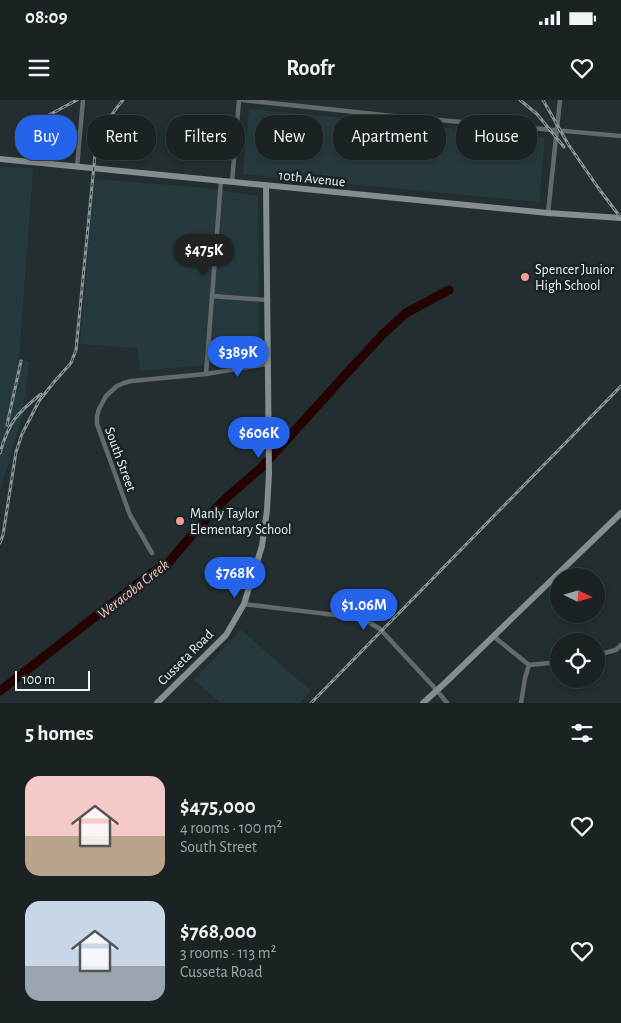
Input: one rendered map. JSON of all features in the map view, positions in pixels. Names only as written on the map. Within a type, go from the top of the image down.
[{"type":"main road","name":"10th Avenue","points":[[0,159],[548,213],[621,218]]},
{"type":"main road","name":"Cusseta Road","points":[[157,703],[226,635],[244,604],[262,546],[270,473],[266,186]]},
{"type":"main road","points":[[423,703],[621,513]]},
{"type":"street","points":[[77,167],[83,100]]},
{"type":"street","points":[[232,182],[241,100],[393,116],[621,136]]},
{"type":"street","points":[[548,213],[560,100]]},
{"type":"street","points":[[206,374],[221,181]]},
{"type":"street","points":[[212,296],[267,300]]},
{"type":"street","name":"South Street","points":[[152,553],[130,515],[97,424],[99,409],[106,396],[117,386],[131,381],[206,374],[268,364]]},
{"type":"street","points":[[244,604],[352,617],[367,621],[380,629],[447,703]]},
{"type":"street","points":[[493,636],[529,665],[550,663]]},
{"type":"street","points":[[605,653],[616,650],[621,645]]},
{"type":"street","points":[[521,703],[529,665]]},
{"type":"shaded area","points":[[249,109],[312,115],[255,115],[255,160],[323,160],[323,116],[333,117],[333,160],[446,160],[446,128],[456,129],[456,160],[537,160],[537,136],[545,137],[539,202],[243,174]]},
{"type":"shaded area","points":[[0,167],[33,168],[19,358],[29,362],[22,417],[0,492]]},
{"type":"shaded area","points":[[94,179],[195,187],[258,196],[259,360],[140,371],[137,348],[80,344]]},
{"type":"shaded area","points":[[241,630],[311,691],[300,703],[221,703],[194,680]]},
{"type":"waterway","name":"Weracoba Creek","points":[[0,691],[150,574],[169,562],[225,499],[262,467],[383,334],[406,313],[449,290]]},
{"type":"railway","points":[[49,115],[77,100]]},
{"type":"railway","points":[[0,543],[3,535],[16,452],[22,434],[39,401],[71,363],[76,350],[95,155],[105,126],[123,100]]},
{"type":"railway","points":[[520,100],[537,114],[564,147]]},
{"type":"railway","points":[[543,100],[568,144],[621,218]]},
{"type":"railway","points":[[7,425],[21,361]]},
{"type":"railway","points":[[311,703],[621,386]]},
{"type":"railway","points":[[0,453],[10,426],[19,413],[41,394]]},
{"type":"place","name":"Spencer Junior High School","points":[[525,277]]},
{"type":"place","name":"Manly Taylor Elementary School","points":[[180,521]]}]
